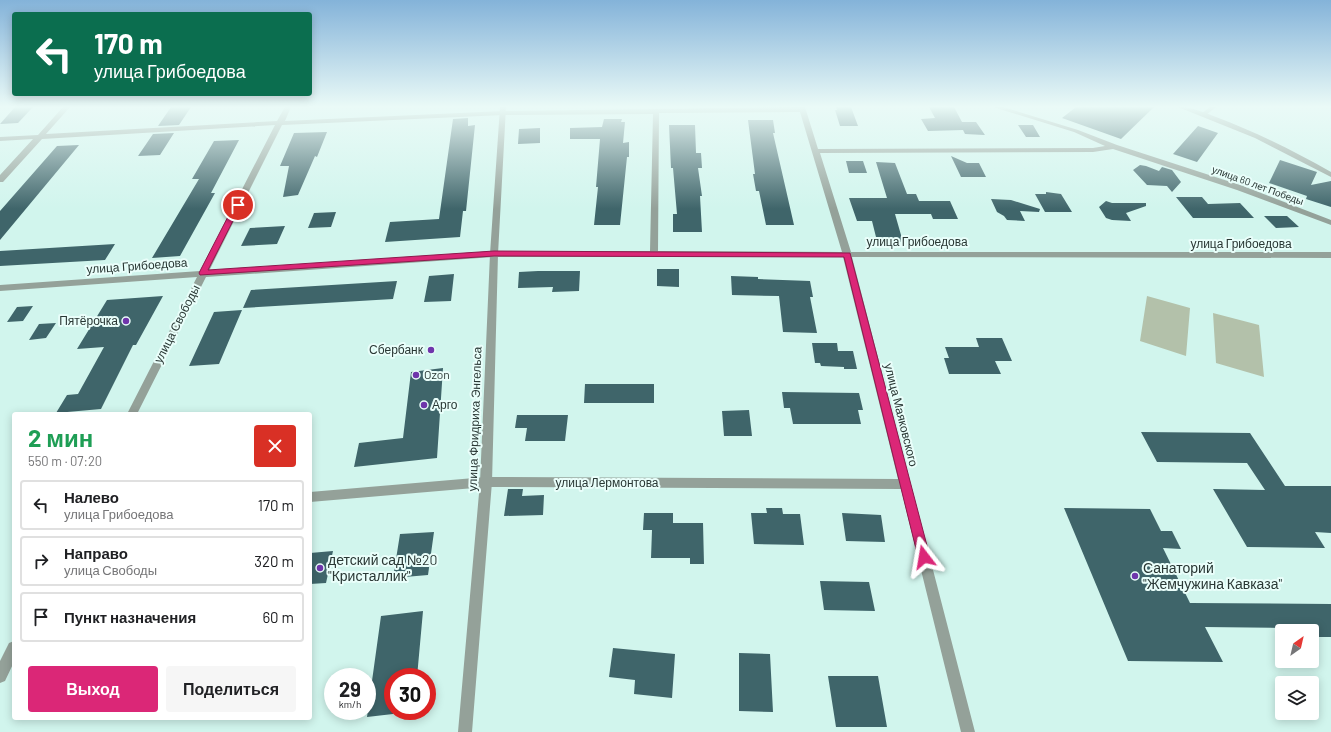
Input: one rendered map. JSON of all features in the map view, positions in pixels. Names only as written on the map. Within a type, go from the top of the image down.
[{"type":"street","points":[[0,180],[35,141]]},
{"type":"street","name":"улица Свободы","points":[[133,412],[270,141]]},
{"type":"street","name":"улица Фридриха Энгельса","points":[[465,732],[486,482],[494,254],[501,141]]},
{"type":"street","points":[[654,254],[656,141]]},
{"type":"street","name":"улица Маяковского","points":[[812,141],[847,254],[968,732]]},
{"type":"street","name":"улица 60 лет Победы","points":[[1099,141],[1240,188],[1331,223]]},
{"type":"street","points":[[1268,141],[1300,156],[1331,175]]},
{"type":"street","points":[[815,151],[1093,150],[1114,147]]},
{"type":"street","name":"улица Грибоедова","points":[[0,288],[494,254],[1331,256]]},
{"type":"street","name":"улица Лермонтова","points":[[312,497],[486,482],[905,484]]},
{"type":"street","points":[[0,676],[12,652]]},
{"type":"green space","points":[[1147,296],[1190,308],[1186,356],[1140,341]]},
{"type":"green space","points":[[1213,313],[1259,325],[1264,377],[1216,363]]},
{"type":"building","points":[[148,141],[169,141],[160,155],[138,156]]},
{"type":"building","points":[[214,141],[238,141],[211,193],[215,193],[180,256],[152,258],[199,179],[192,179]]},
{"type":"building","points":[[291,141],[323,141],[317,157],[315,156],[298,195],[283,197],[289,166],[280,166]]},
{"type":"building","points":[[450,141],[473,141],[466,211],[463,211],[460,237],[385,242],[390,222],[439,219]]},
{"type":"building","points":[[518,141],[540,141],[540,143],[518,144]]},
{"type":"building","points":[[600,141],[629,142],[629,157],[627,157],[620,225],[594,225],[598,187],[596,187]]},
{"type":"building","points":[[670,141],[696,141],[696,153],[701,153],[702,168],[698,168],[702,196],[700,196],[702,232],[673,232],[673,214],[677,214],[673,168],[671,168]]},
{"type":"building","points":[[751,141],[775,141],[794,225],[766,225],[759,191],[756,191],[753,174],[755,174]]},
{"type":"building","points":[[1184,141],[1212,141],[1197,162],[1173,154]]},
{"type":"building","points":[[79,145],[0,240],[0,211],[57,146]]},
{"type":"building","points":[[951,156],[967,163],[979,163],[986,177],[961,177]]},
{"type":"building","points":[[1280,160],[1317,172],[1311,185],[1331,181],[1331,207],[1306,199],[1307,196],[1269,183]]},
{"type":"building","points":[[846,161],[863,161],[867,173],[849,173]]},
{"type":"building","points":[[876,162],[895,163],[907,194],[916,194],[919,201],[950,201],[958,219],[933,219],[931,214],[895,214],[903,242],[877,241],[872,221],[857,221],[849,198],[887,198]]},
{"type":"building","points":[[1140,165],[1159,171],[1162,167],[1172,170],[1181,182],[1172,192],[1167,186],[1147,185],[1133,170]]},
{"type":"building","points":[[1046,192],[1061,194],[1072,212],[1045,212],[1035,194],[1046,194]]},
{"type":"building","points":[[1176,197],[1202,197],[1208,204],[1240,203],[1254,218],[1193,218]]},
{"type":"building","points":[[991,199],[1011,200],[1040,209],[1039,212],[1020,211],[1025,221],[1007,220],[1004,216],[997,212]]},
{"type":"building","points":[[1106,201],[1112,203],[1146,203],[1146,206],[1126,213],[1131,221],[1112,220],[1106,218],[1099,207]]},
{"type":"building","points":[[336,212],[331,227],[308,228],[314,213]]},
{"type":"building","points":[[1264,216],[1287,216],[1299,227],[1276,228]]},
{"type":"building","points":[[285,226],[277,244],[241,246],[250,228]]},
{"type":"building","points":[[115,244],[105,260],[0,266],[0,251]]},
{"type":"building","points":[[657,269],[679,269],[679,287],[657,286]]},
{"type":"building","points":[[580,271],[579,291],[552,292],[553,287],[518,288],[519,272]]},
{"type":"building","points":[[454,274],[451,301],[424,302],[429,276]]},
{"type":"building","points":[[731,276],[758,277],[758,279],[810,281],[813,297],[810,297],[817,333],[783,332],[779,296],[732,295]]},
{"type":"building","points":[[397,281],[393,299],[243,308],[251,290]]},
{"type":"building","points":[[163,296],[136,345],[133,345],[101,409],[57,412],[67,395],[78,394],[104,347],[77,349],[107,300]]},
{"type":"building","points":[[33,306],[23,321],[7,322],[17,307]]},
{"type":"building","points":[[242,310],[219,364],[189,366],[214,312]]},
{"type":"building","points":[[56,323],[46,338],[29,340],[39,324]]},
{"type":"building","points":[[976,338],[1002,338],[1012,361],[995,361],[1001,374],[949,374],[944,358],[949,358],[945,347],[979,347]]},
{"type":"building","points":[[812,343],[837,343],[838,351],[853,351],[857,369],[821,366],[820,363],[815,363]]},
{"type":"building","name":"Арго","points":[[443,368],[437,458],[354,467],[359,443],[403,438],[411,372]]},
{"type":"building","points":[[585,384],[654,384],[654,403],[584,403]]},
{"type":"building","points":[[782,392],[859,393],[863,410],[858,410],[861,424],[793,424],[790,408],[784,408]]},
{"type":"building","points":[[749,410],[752,436],[724,436],[722,411]]},
{"type":"building","points":[[517,415],[568,415],[565,441],[525,441],[527,428],[515,428]]},
{"type":"building","name":"Санаторий \"Жемчужина Кавказа\"","points":[[1141,432],[1250,433],[1285,486],[1331,486],[1331,533],[1315,532],[1325,548],[1247,547],[1213,489],[1265,490],[1247,463],[1157,462]]},
{"type":"building","points":[[508,489],[523,489],[522,496],[544,495],[543,515],[504,516]]},
{"type":"building","points":[[766,508],[782,508],[783,514],[800,514],[804,545],[754,544],[751,513],[767,513]]},
{"type":"building","name":"Санаторий \"Жемчужина Кавказа\"","points":[[1064,508],[1150,509],[1161,531],[1172,531],[1181,549],[1163,548],[1190,603],[1331,604],[1331,637],[1319,637],[1319,624],[1275,624],[1275,628],[1205,627],[1223,662],[1128,661]]},
{"type":"building","points":[[644,513],[673,513],[673,523],[703,523],[704,564],[690,564],[690,558],[651,558],[652,530],[643,530]]},
{"type":"building","points":[[842,513],[881,515],[885,542],[846,541]]},
{"type":"building","points":[[434,532],[428,575],[393,578],[400,534]]},
{"type":"building","name":"детский сад №20 \"Кристаллик\"","points":[[333,551],[326,583],[312,584],[312,553]]},
{"type":"building","points":[[820,581],[869,582],[875,611],[824,610]]},
{"type":"building","points":[[423,611],[418,668],[384,668],[384,715],[376,716],[376,668],[374,668],[381,616]]},
{"type":"building","points":[[613,648],[675,654],[672,698],[634,694],[635,680],[609,677]]},
{"type":"building","points":[[739,653],[770,654],[773,712],[739,711]]},
{"type":"building","points":[[828,676],[878,676],[887,727],[836,727]]},
{"type":"place","name":"Пятёрочка","points":[[126,321]]},
{"type":"place","name":"Сбербанк","points":[[431,350]]},
{"type":"place","name":"Ozon","points":[[416,375]]},
{"type":"place","name":"Арго","points":[[424,405]]},
{"type":"place","name":"детский сад №20 \"Кристаллик\"","points":[[320,568]]},
{"type":"place","name":"Санаторий \"Жемчужина Кавказа\"","points":[[1135,576]]},
{"type":"route","points":[[238,205],[203,273],[494,254],[847,254],[924,557]]}]
